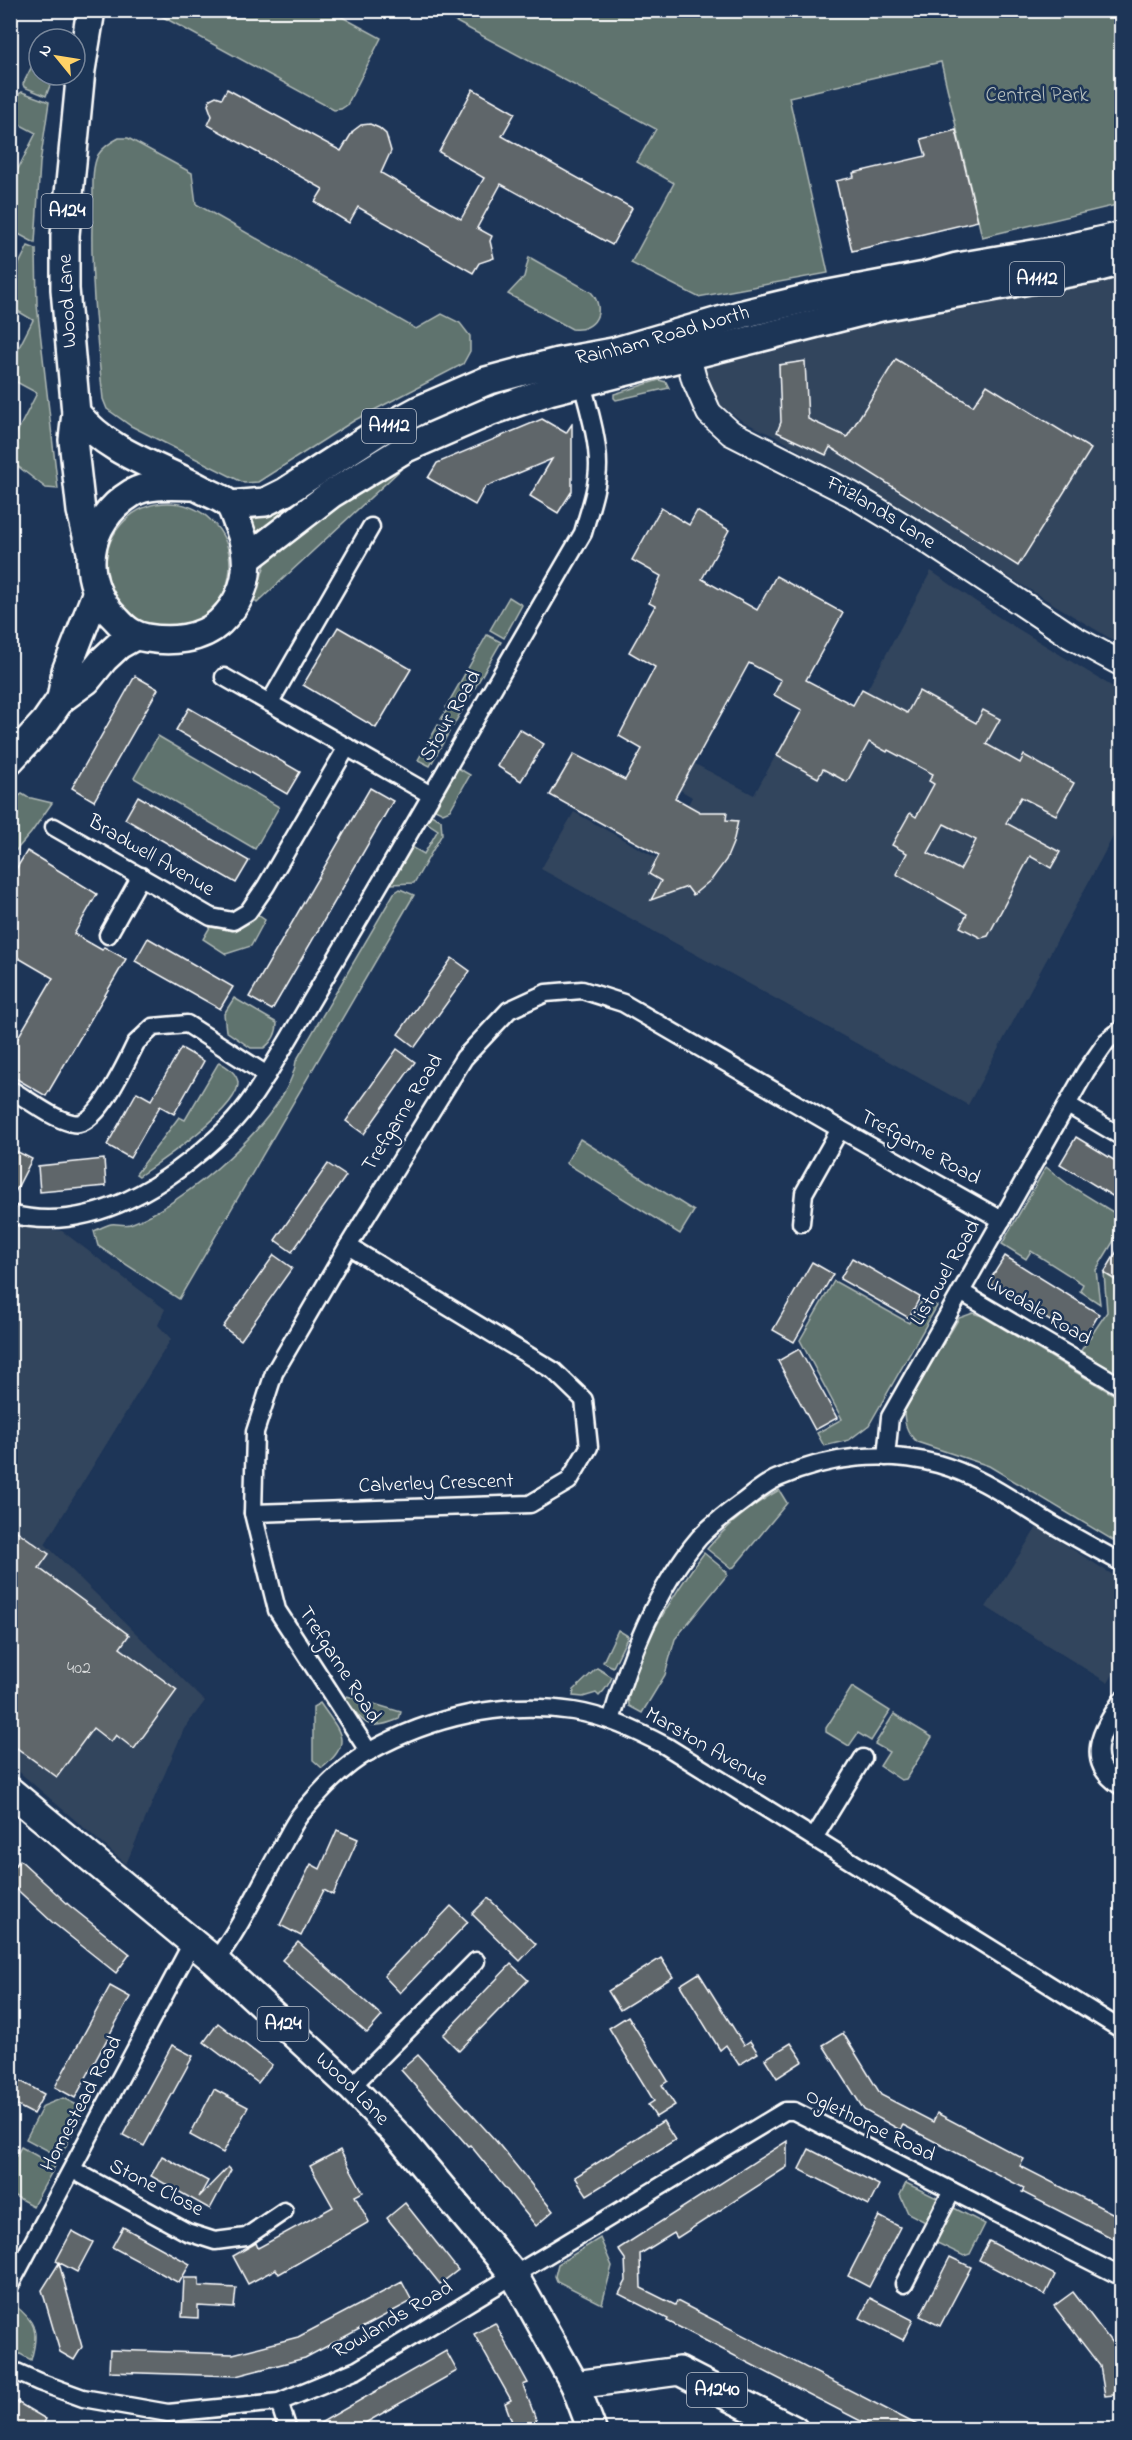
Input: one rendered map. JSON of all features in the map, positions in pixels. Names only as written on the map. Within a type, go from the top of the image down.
[{"type":"main road","name":"Wood Lane","points":[[91,10],[80,80],[65,235],[65,290],[76,412],[73,440],[81,511],[91,552]]},
{"type":"main road","name":"Rainham Road North","points":[[685,345],[743,314],[813,297],[925,276],[957,267],[1064,249],[1122,236]]},
{"type":"main road","name":"Rainham Road North","points":[[230,505],[265,502],[285,492],[378,432],[486,381],[580,371],[685,345],[1096,268],[1122,261]]},
{"type":"main road","name":"Rainham Road North","points":[[248,558],[331,494],[406,448],[489,412],[549,391],[580,371]]},
{"type":"main road","name":"A124","points":[[76,412],[87,425],[117,450],[230,505]]},
{"type":"main road","name":"A124","points":[[135,636],[108,612],[96,594],[90,574],[91,552],[105,517],[133,492],[151,487],[195,486]]},
{"type":"main road","points":[[10,760],[45,722],[61,699],[87,680],[104,658],[119,645],[135,636],[176,641],[202,633],[218,624],[240,598],[246,583],[248,558],[245,542],[230,505]]},
{"type":"main road","points":[[61,699],[66,671],[96,594]]},
{"type":"main road","name":"Wood Lane","points":[[10,1791],[215,1961],[351,2087],[402,2140],[514,2275],[574,2385],[592,2430]]},
{"type":"main road","name":"A1240","points":[[574,2385],[679,2371],[794,2430]]},
{"type":"street","name":"Frizlands Lane","points":[[685,345],[697,387],[709,413],[731,433],[852,494],[917,534],[1072,637],[1122,664]]},
{"type":"street","name":"Stour Road","points":[[10,1214],[29,1219],[72,1218],[101,1212],[154,1186],[190,1161],[229,1126],[267,1075],[583,533],[595,493],[598,467],[596,445],[580,371]]},
{"type":"street","points":[[270,702],[371,527]]},
{"type":"street","points":[[224,677],[431,795]]},
{"type":"street","name":"Bradwell Avenue","points":[[54,826],[211,917],[233,921],[248,912],[266,886],[347,747]]},
{"type":"street","points":[[108,934],[141,876]]},
{"type":"street","name":"Trefgarne Road","points":[[369,1752],[277,1610],[253,1513],[255,1432],[274,1372],[348,1246],[464,1058],[509,1010],[546,993],[582,990],[623,1003],[1002,1220]]},
{"type":"street","points":[[10,1089],[54,1115],[73,1124],[81,1123],[98,1111],[136,1043],[153,1027],[187,1024],[267,1075]]},
{"type":"street","name":"Listowel Road","points":[[886,1457],[890,1417],[1086,1071],[1107,1041],[1122,1029]]},
{"type":"street","points":[[1068,1105],[1122,1137]]},
{"type":"street","points":[[801,1223],[804,1193],[840,1129]]},
{"type":"street","name":"Calverley Crescent","points":[[253,1513],[530,1504],[569,1481],[589,1447],[584,1400],[554,1371],[348,1246]]},
{"type":"street","name":"Uvedale Road","points":[[961,1292],[1122,1387]]},
{"type":"street","points":[[610,1721],[624,1674],[644,1627],[678,1567],[699,1538],[723,1515],[776,1478],[825,1462],[862,1456],[937,1464],[982,1480],[1044,1519],[1122,1563]]},
{"type":"street","points":[[1122,1700],[1104,1726],[1098,1744],[1100,1765],[1111,1781],[1122,1787]]},
{"type":"street","name":"Marston Avenue","points":[[215,1961],[231,1940],[298,1818],[332,1781],[369,1752],[409,1733],[449,1719],[493,1710],[535,1708],[574,1711],[610,1721],[666,1746],[1122,2030]]},
{"type":"street","points":[[814,1838],[863,1758]]},
{"type":"street","name":"Homestead Road","points":[[10,2285],[192,1943]]},
{"type":"street","points":[[351,2087],[476,1960]]},
{"type":"street","name":"Oglethorpe Road","points":[[514,2275],[785,2111],[794,2111],[1122,2277]]},
{"type":"street","name":"Stone Close","points":[[73,2170],[187,2232],[215,2241],[246,2237],[284,2211]]},
{"type":"street","points":[[904,2284],[952,2191]]},
{"type":"street","name":"Rowlands Road","points":[[10,2369],[83,2398],[168,2413],[279,2402],[357,2370],[514,2275]]},
{"type":"street","points":[[279,2402],[288,2430]]},
{"type":"shaded area","points":[[1108,264],[1122,314],[1121,645],[780,439],[742,421],[702,391],[704,358],[771,352]]},
{"type":"shaded area","points":[[931,571],[997,616],[1121,692],[1121,822],[968,1105],[541,869],[574,812],[658,859],[692,797],[680,790],[695,764],[754,795],[810,693],[854,714]]},
{"type":"shaded area","points":[[10,1223],[62,1231],[165,1309],[158,1325],[171,1339],[45,1544],[205,1701],[184,1729],[126,1864],[11,1765]]},
{"type":"shaded area","points":[[1037,1527],[1121,1580],[1121,1661],[1108,1683],[986,1607]]},
{"type":"green space","points":[[152,11],[331,11],[381,38],[347,105],[334,110]]},
{"type":"green space","name":"Central Park","points":[[436,11],[1121,11],[1121,204],[982,237],[941,62],[789,97],[828,273],[698,297],[631,263],[674,183],[637,162],[656,129]]},
{"type":"green space","points":[[27,76],[27,87],[49,87],[46,96],[24,87]]},
{"type":"green space","points":[[22,92],[49,102],[40,163],[35,243],[11,230],[11,183],[36,133],[11,120],[12,104]]},
{"type":"green space","points":[[119,138],[128,138],[192,173],[196,204],[416,329],[442,314],[460,323],[470,336],[470,351],[463,364],[355,420],[258,482],[244,483],[131,426],[107,409],[103,399],[93,272],[92,221],[95,165],[102,150]]},
{"type":"green space","points":[[28,246],[36,249],[37,305],[58,489],[46,488],[11,461],[11,444],[37,393],[11,379],[11,363],[33,320],[11,307],[11,280]]},
{"type":"green space","points":[[529,257],[591,292],[598,306],[596,318],[592,323],[587,327],[572,329],[508,294],[524,277]]},
{"type":"green space","points":[[659,380],[666,382],[669,388],[616,400],[614,398],[614,394]]},
{"type":"green space","points":[[374,447],[378,455],[257,535],[255,534],[250,521],[275,511]]},
{"type":"green space","points":[[402,463],[400,470],[257,603],[254,600],[267,558],[303,526]]},
{"type":"green space","points":[[168,503],[192,508],[203,513],[212,521],[220,530],[225,541],[230,565],[225,589],[220,600],[212,609],[203,617],[192,622],[168,627],[144,622],[133,617],[124,609],[116,600],[111,589],[106,565],[111,541],[116,530],[124,521],[133,513],[144,508]]},
{"type":"green space","points":[[509,597],[522,605],[504,638],[490,630]]},
{"type":"green space","points":[[487,635],[501,642],[453,726],[441,719]]},
{"type":"green space","points":[[438,725],[449,732],[430,766],[418,760]]},
{"type":"green space","points":[[158,736],[279,807],[255,849],[134,778]]},
{"type":"green space","points":[[458,768],[470,775],[450,810],[443,813],[435,809]]},
{"type":"green space","points":[[22,794],[52,803],[11,856],[11,802]]},
{"type":"green space","points":[[431,815],[441,820],[442,834],[414,883],[391,884],[412,847],[424,854],[438,830],[426,822]]},
{"type":"green space","points":[[400,889],[414,895],[179,1299],[98,1246],[94,1231],[111,1224],[130,1224],[176,1199],[203,1180],[254,1133],[274,1108],[289,1083],[296,1061],[394,893]]},
{"type":"green space","points":[[258,915],[265,920],[251,946],[226,954],[203,939],[210,927],[223,929],[236,927]]},
{"type":"green space","points":[[234,998],[277,1023],[274,1037],[264,1048],[251,1048],[226,1031],[224,1014]]},
{"type":"green space","points":[[219,1062],[233,1073],[238,1082],[235,1093],[227,1105],[180,1147],[139,1176],[136,1174],[179,1117],[185,1120]]},
{"type":"green space","points":[[580,1139],[694,1211],[680,1234],[566,1163]]},
{"type":"green space","points":[[1046,1167],[1069,1185],[1121,1217],[1121,1229],[1096,1270],[1100,1304],[1080,1291],[1083,1284],[1031,1251],[1026,1259],[1002,1244]]},
{"type":"green space","points":[[1104,1273],[1121,1284],[1121,1377],[1080,1352],[1107,1312]]},
{"type":"green space","points":[[834,1281],[909,1323],[923,1299],[937,1306],[869,1425],[849,1440],[824,1446],[817,1433],[842,1419],[800,1340]]},
{"type":"green space","points":[[973,1313],[982,1316],[1121,1399],[1121,1545],[989,1466],[917,1442],[910,1435],[905,1423],[904,1408],[959,1318]]},
{"type":"green space","points":[[779,1490],[787,1503],[734,1567],[731,1568],[707,1549],[740,1516]]},
{"type":"green space","points":[[704,1553],[727,1572],[727,1575],[675,1639],[665,1675],[642,1713],[629,1706],[635,1671],[656,1627]]},
{"type":"green space","points":[[618,1630],[628,1636],[613,1667],[603,1662]]},
{"type":"green space","points":[[597,1668],[612,1677],[603,1692],[599,1696],[596,1693],[583,1697],[573,1696],[574,1690]]},
{"type":"green space","points":[[852,1687],[890,1711],[871,1741],[858,1733],[849,1746],[826,1732],[826,1728]]},
{"type":"green space","points":[[347,1696],[401,1712],[399,1719],[380,1725],[368,1724],[352,1708],[346,1699]]},
{"type":"green space","points":[[320,1703],[341,1736],[338,1751],[322,1768],[313,1760],[313,1707]]},
{"type":"green space","points":[[894,1714],[932,1737],[906,1779],[901,1780],[880,1766],[889,1752],[875,1744]]},
{"type":"green space","points":[[63,2098],[85,2109],[60,2157],[26,2139],[43,2106]]},
{"type":"green space","points":[[21,2147],[55,2166],[33,2206],[11,2194],[11,2165]]},
{"type":"green space","points":[[906,2183],[941,2200],[929,2224],[908,2213],[900,2195]]},
{"type":"green space","points":[[954,2208],[985,2224],[970,2254],[964,2256],[933,2241],[949,2209]]},
{"type":"green space","points":[[600,2238],[612,2266],[602,2304],[557,2281],[555,2276],[558,2264]]},
{"type":"green space","points":[[13,2304],[27,2316],[34,2328],[35,2342],[31,2360],[11,2349]]},
{"type":"building","points":[[227,89],[341,151],[353,131],[361,125],[370,124],[379,128],[386,134],[391,151],[381,173],[461,219],[484,178],[439,152],[473,89],[515,113],[502,136],[632,208],[612,245],[501,184],[477,228],[492,236],[490,241],[494,258],[479,263],[473,273],[358,207],[349,223],[315,202],[323,189],[208,125],[212,116],[208,105],[210,99],[216,96],[222,98]]},
{"type":"building","points":[[956,130],[978,221],[852,251],[836,181],[854,177],[853,173],[926,156],[921,139]]},
{"type":"building","points":[[896,359],[973,406],[987,385],[1091,449],[1018,566],[830,447],[826,455],[777,432],[781,422],[779,365],[805,361],[808,419],[847,437]]},
{"type":"building","points":[[542,419],[566,433],[572,424],[572,491],[558,513],[530,496],[552,459],[485,487],[475,505],[428,478],[437,463]]},
{"type":"building","points":[[661,508],[689,525],[697,511],[729,530],[702,579],[757,610],[776,576],[843,613],[806,680],[853,705],[862,689],[907,713],[919,691],[976,723],[983,710],[1000,719],[986,744],[1020,763],[1024,755],[1074,783],[1056,815],[1021,797],[1006,823],[1060,852],[1051,868],[1030,856],[988,936],[981,938],[960,927],[967,914],[896,874],[907,853],[892,845],[910,813],[916,817],[934,784],[929,781],[933,774],[869,742],[847,782],[823,769],[818,778],[777,756],[802,710],[774,695],[781,680],[749,663],[675,798],[700,812],[727,812],[726,820],[738,821],[726,860],[712,879],[693,895],[687,887],[651,900],[661,881],[649,874],[659,855],[550,795],[574,754],[625,780],[642,749],[619,736],[655,667],[629,652],[655,606],[649,603],[661,576],[632,560]],"holes":[[[944,824],[976,840],[960,870],[928,853]]]},
{"type":"building","points":[[338,627],[411,669],[376,728],[303,685]]},
{"type":"building","points":[[135,676],[158,689],[94,801],[72,788]]},
{"type":"building","points":[[189,708],[300,772],[287,794],[176,730]]},
{"type":"building","points":[[519,729],[544,744],[521,781],[497,766]]},
{"type":"building","points":[[370,788],[393,801],[272,1010],[249,997]]},
{"type":"building","points":[[138,796],[249,861],[236,883],[125,819]]},
{"type":"building","points":[[27,851],[97,894],[74,934],[102,950],[104,947],[126,959],[46,1096],[10,1075],[10,1051],[53,978],[10,953],[10,879]]},
{"type":"building","points":[[148,938],[233,987],[220,1009],[135,961]]},
{"type":"building","points":[[452,958],[470,971],[415,1047],[398,1034]]},
{"type":"building","points":[[181,1048],[204,1061],[174,1114],[160,1106],[130,1158],[107,1145],[137,1092],[151,1100]]},
{"type":"building","points":[[397,1049],[415,1062],[364,1134],[346,1121]]},
{"type":"building","points":[[1076,1137],[1122,1165],[1122,1202],[1060,1164]]},
{"type":"building","points":[[10,1148],[32,1159],[10,1202]]},
{"type":"building","points":[[104,1159],[106,1186],[40,1192],[38,1166]]},
{"type":"building","points":[[328,1164],[346,1176],[292,1252],[275,1240]]},
{"type":"building","points":[[1122,1243],[1122,1284],[1104,1273]]},
{"type":"building","points":[[274,1255],[292,1268],[241,1340],[223,1327]]},
{"type":"building","points":[[1005,1256],[1099,1314],[1083,1341],[988,1283]]},
{"type":"building","points":[[852,1258],[920,1297],[909,1318],[840,1279]]},
{"type":"building","points":[[812,1262],[833,1274],[794,1342],[773,1330]]},
{"type":"building","points":[[799,1349],[837,1418],[815,1430],[778,1361]]},
{"type":"building","points":[[10,1526],[49,1554],[39,1568],[129,1635],[120,1648],[177,1690],[134,1749],[116,1735],[111,1742],[93,1728],[57,1777],[10,1743]]},
{"type":"building","points":[[337,1830],[358,1839],[333,1895],[324,1890],[301,1936],[280,1925],[311,1864],[320,1869]]},
{"type":"building","points":[[20,1860],[70,1906],[130,1954],[116,1973],[52,1922],[10,1883],[10,1871]]},
{"type":"building","points":[[488,1898],[536,1944],[520,1961],[472,1914]]},
{"type":"building","points":[[451,1906],[468,1922],[400,1993],[384,1976]]},
{"type":"building","points":[[298,1942],[382,2016],[367,2033],[282,1960]]},
{"type":"building","points":[[661,1958],[673,1977],[620,2010],[608,1991]]},
{"type":"building","points":[[511,1964],[528,1980],[459,2051],[443,2035]]},
{"type":"building","points":[[699,1973],[744,2045],[750,2041],[758,2053],[739,2065],[726,2045],[720,2050],[680,1985]]},
{"type":"building","points":[[110,1986],[130,1997],[75,2098],[55,2087]]},
{"type":"building","points":[[628,2016],[668,2081],[662,2085],[675,2105],[656,2117],[648,2105],[654,2101],[609,2028]]},
{"type":"building","points":[[218,2023],[272,2065],[258,2083],[204,2042]]},
{"type":"building","points":[[843,2033],[881,2095],[933,2122],[937,2113],[1024,2159],[1020,2166],[1122,2218],[1122,2243],[1022,2192],[1024,2188],[903,2125],[900,2130],[864,2110],[823,2045]]},
{"type":"building","points":[[791,2043],[803,2061],[777,2078],[765,2059]]},
{"type":"building","points":[[172,2045],[193,2056],[144,2146],[123,2135]]},
{"type":"building","points":[[418,2055],[496,2141],[553,2211],[536,2226],[470,2145],[468,2146],[401,2070]]},
{"type":"building","points":[[10,2075],[44,2094],[33,2114],[10,2102]]},
{"type":"building","points":[[214,2089],[248,2107],[223,2153],[190,2135]]},
{"type":"building","points":[[663,2121],[675,2140],[587,2195],[575,2177]]},
{"type":"building","points":[[787,2141],[787,2167],[677,2238],[674,2233],[640,2254],[641,2288],[675,2305],[677,2301],[927,2430],[878,2430],[619,2294],[626,2281],[625,2259],[618,2249]]},
{"type":"building","points":[[809,2149],[879,2185],[869,2205],[799,2169]]},
{"type":"building","points":[[340,2150],[363,2192],[355,2196],[369,2222],[279,2274],[276,2269],[248,2284],[233,2256],[256,2243],[258,2248],[333,2207],[310,2166]]},
{"type":"building","points":[[162,2156],[208,2181],[199,2197],[228,2167],[231,2170],[210,2209],[151,2176]]},
{"type":"building","points":[[405,2203],[458,2270],[440,2284],[387,2218]]},
{"type":"building","points":[[879,2216],[900,2227],[869,2287],[848,2276]]},
{"type":"building","points":[[123,2227],[190,2264],[179,2283],[112,2247]]},
{"type":"building","points":[[72,2231],[93,2242],[77,2272],[56,2261]]},
{"type":"building","points":[[989,2241],[1055,2275],[1045,2295],[979,2260]]},
{"type":"building","points":[[950,2257],[971,2267],[940,2326],[920,2316]]},
{"type":"building","points":[[59,2263],[82,2347],[74,2360],[60,2352],[42,2290]]},
{"type":"building","points":[[184,2278],[199,2278],[199,2286],[236,2288],[234,2308],[198,2306],[198,2318],[182,2317]]},
{"type":"building","points":[[402,2282],[412,2301],[305,2358],[236,2376],[109,2372],[110,2350],[233,2354],[298,2337]]},
{"type":"building","points":[[1073,2292],[1122,2356],[1122,2394],[1105,2396],[1100,2366],[1054,2306]]},
{"type":"building","points":[[870,2298],[913,2320],[903,2340],[860,2318]]},
{"type":"building","points":[[495,2323],[528,2383],[523,2385],[540,2430],[515,2430],[505,2403],[511,2400],[474,2334]]},
{"type":"building","points":[[446,2351],[457,2371],[353,2430],[308,2430]]},
{"type":"building","points":[[17,2402],[46,2419],[40,2430],[17,2430],[10,2426],[10,2413]]}]
